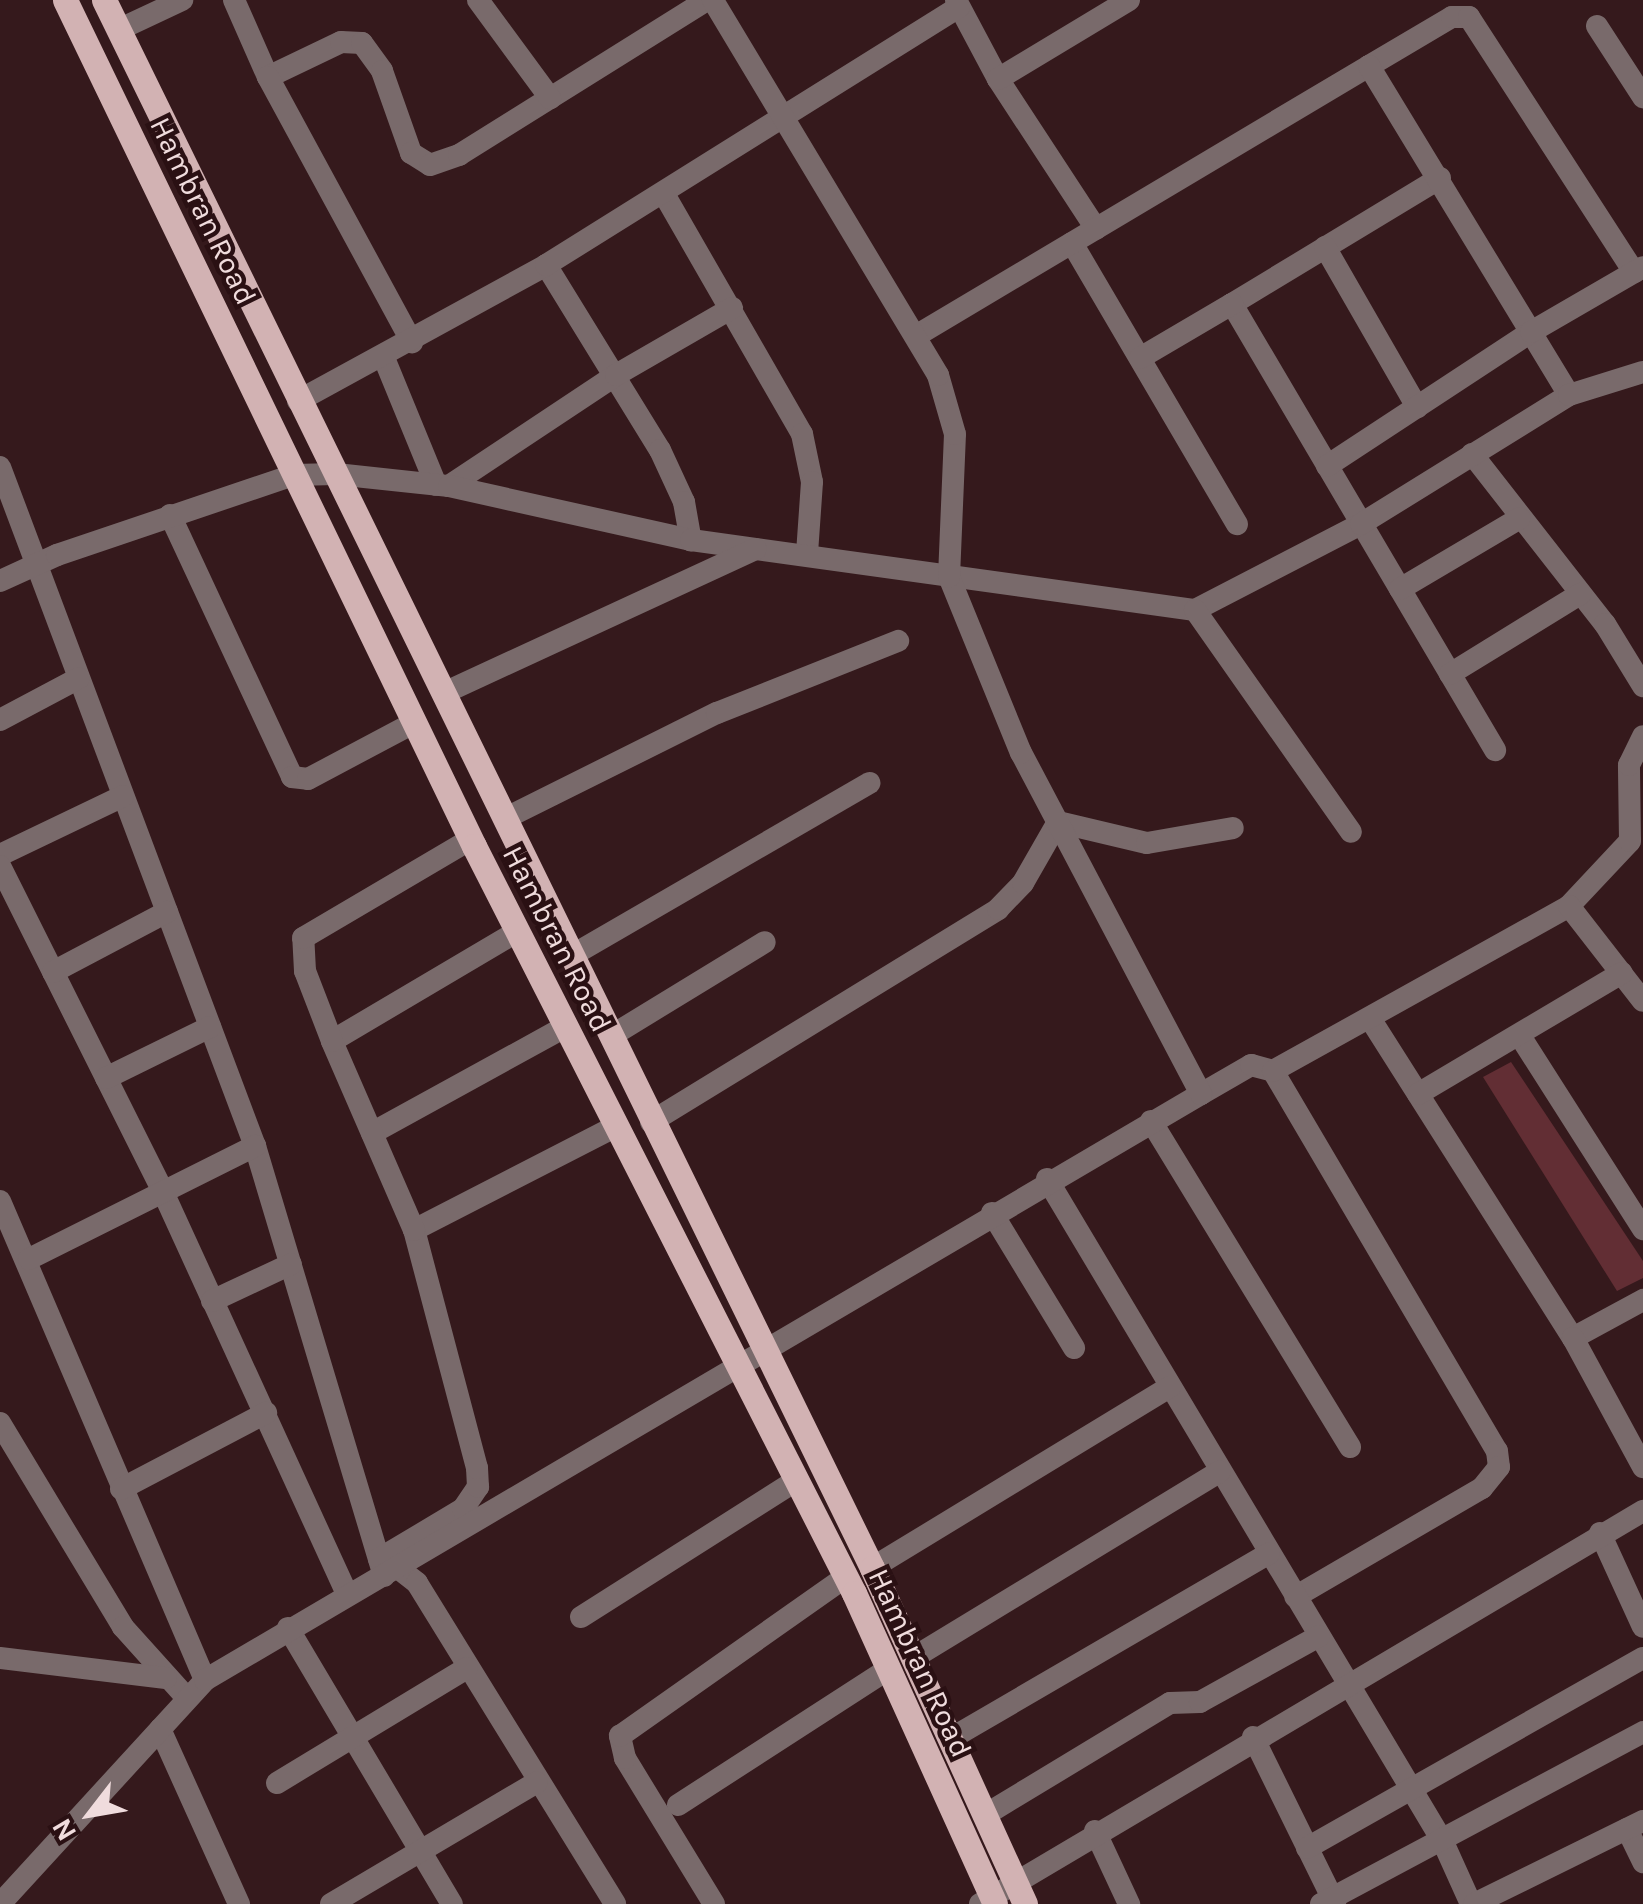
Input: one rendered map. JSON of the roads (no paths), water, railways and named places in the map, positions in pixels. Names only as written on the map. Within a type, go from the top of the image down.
[{"type":"main road","name":"Hambran Road","points":[[65,0],[470,839],[736,1370],[845,1578],[988,1901]]},
{"type":"main road","name":"Hambran Road","points":[[104,0],[872,1568],[1020,1892]]},
{"type":"street","points":[[118,30],[182,0]]},
{"type":"street","points":[[234,0],[268,77],[412,342]]},
{"type":"street","points":[[478,0],[550,98]]},
{"type":"street","points":[[268,77],[340,42],[362,43],[382,72],[412,154],[430,165],[459,155],[710,0],[919,334],[954,434],[949,577],[1021,753],[1201,1094]]},
{"type":"street","points":[[998,78],[1128,0]]},
{"type":"street","points":[[298,402],[384,358],[664,194],[958,3],[998,78],[1096,229]]},
{"type":"street","points":[[919,334],[1452,18],[1469,17],[1639,269],[1531,332],[1327,466]]},
{"type":"street","points":[[1597,26],[1639,86]]},
{"type":"street","points":[[1370,66],[1568,395]]},
{"type":"street","points":[[1140,358],[1440,178]]},
{"type":"street","points":[[664,194],[802,434],[812,482],[807,554]]},
{"type":"street","points":[[1072,243],[1237,524]]},
{"type":"street","points":[[1325,247],[1417,406]]},
{"type":"street","points":[[546,265],[616,375],[676,482],[692,540]]},
{"type":"street","points":[[1232,304],[1495,750]]},
{"type":"street","points":[[442,486],[616,375],[732,308]]},
{"type":"street","points":[[384,358],[442,486]]},
{"type":"street","points":[[0,581],[58,554],[294,475],[336,474],[442,486],[692,540],[1195,610],[1361,524],[1568,395],[1643,372]]},
{"type":"street","points":[[1472,454],[1580,594],[1643,686]]},
{"type":"street","points":[[0,468],[254,1146],[390,1562],[417,1584],[538,1782],[605,1901]]},
{"type":"street","points":[[170,515],[292,778],[308,780],[415,722]]},
{"type":"street","points":[[1400,589],[1520,518]]},
{"type":"street","points":[[446,692],[758,548]]},
{"type":"street","points":[[1450,674],[1580,594]]},
{"type":"street","points":[[1195,610],[1351,832]]},
{"type":"street","points":[[506,818],[700,720],[898,641]]},
{"type":"street","points":[[0,720],[79,678]]},
{"type":"street","points":[[1272,1071],[1371,1020],[1569,906],[1630,841],[1629,765],[1643,736]]},
{"type":"street","points":[[571,956],[868,783]]},
{"type":"street","points":[[0,855],[123,796]]},
{"type":"street","points":[[1058,822],[1160,844],[1233,828]]},
{"type":"street","points":[[651,1122],[998,908],[1022,883],[1058,822]]},
{"type":"street","points":[[0,1904],[205,1680],[347,1594],[463,1509],[478,1487],[474,1450],[414,1230],[305,971],[303,938],[470,839]]},
{"type":"street","points":[[0,866],[163,1192],[347,1594]]},
{"type":"street","points":[[1569,906],[1643,1001]]},
{"type":"street","points":[[53,972],[167,912]]},
{"type":"street","points":[[332,1041],[518,931]]},
{"type":"street","points":[[610,1036],[765,942]]},
{"type":"street","points":[[1418,1094],[1622,973]]},
{"type":"street","points":[[1371,1020],[1572,1338],[1643,1467]]},
{"type":"street","points":[[106,1078],[210,1027]]},
{"type":"street","points":[[372,1133],[565,1027]]},
{"type":"street","points":[[1520,1036],[1643,1229]]},
{"type":"street","points":[[390,1562],[428,1550],[764,1354],[1046,1180],[1251,1064],[1272,1071],[1497,1451],[1499,1466],[1482,1488],[1295,1597]]},
{"type":"street","points":[[1152,1121],[1350,1447]]},
{"type":"street","points":[[414,1230],[614,1128]]},
{"type":"street","points":[[29,1259],[254,1146]]},
{"type":"street","points":[[1046,1180],[1443,1842],[1473,1904],[1635,1825],[1643,1862]]},
{"type":"street","points":[[0,1201],[29,1259],[120,1489],[205,1680]]},
{"type":"street","points":[[992,1213],[1074,1348]]},
{"type":"street","points":[[212,1301],[291,1264]]},
{"type":"street","points":[[1572,1338],[1643,1300]]},
{"type":"street","points":[[872,1568],[1170,1386]]},
{"type":"street","points":[[120,1489],[266,1413]]},
{"type":"street","points":[[0,1422],[123,1627],[188,1698]]},
{"type":"street","points":[[913,1658],[1220,1471]]},
{"type":"street","points":[[581,1617],[795,1481]]},
{"type":"street","points":[[988,1901],[1020,1892],[1095,1830],[1643,1511]]},
{"type":"street","points":[[1600,1534],[1643,1626]]},
{"type":"street","points":[[950,1739],[1269,1553]]},
{"type":"street","points":[[714,1904],[624,1758],[620,1736],[845,1578]]},
{"type":"street","points":[[288,1628],[452,1904]]},
{"type":"street","points":[[985,1815],[1170,1704],[1200,1702],[1319,1636]]},
{"type":"street","points":[[0,1658],[166,1678]]},
{"type":"street","points":[[1307,1848],[1408,1785],[1643,1658]]},
{"type":"street","points":[[277,1783],[468,1668]]},
{"type":"street","points":[[678,1805],[888,1670]]},
{"type":"street","points":[[160,1729],[239,1904]]},
{"type":"street","points":[[1253,1737],[1329,1902],[1643,1732]]},
{"type":"street","points":[[331,1904],[538,1782]]},
{"type":"street","points":[[1095,1830],[1128,1904]]}]
